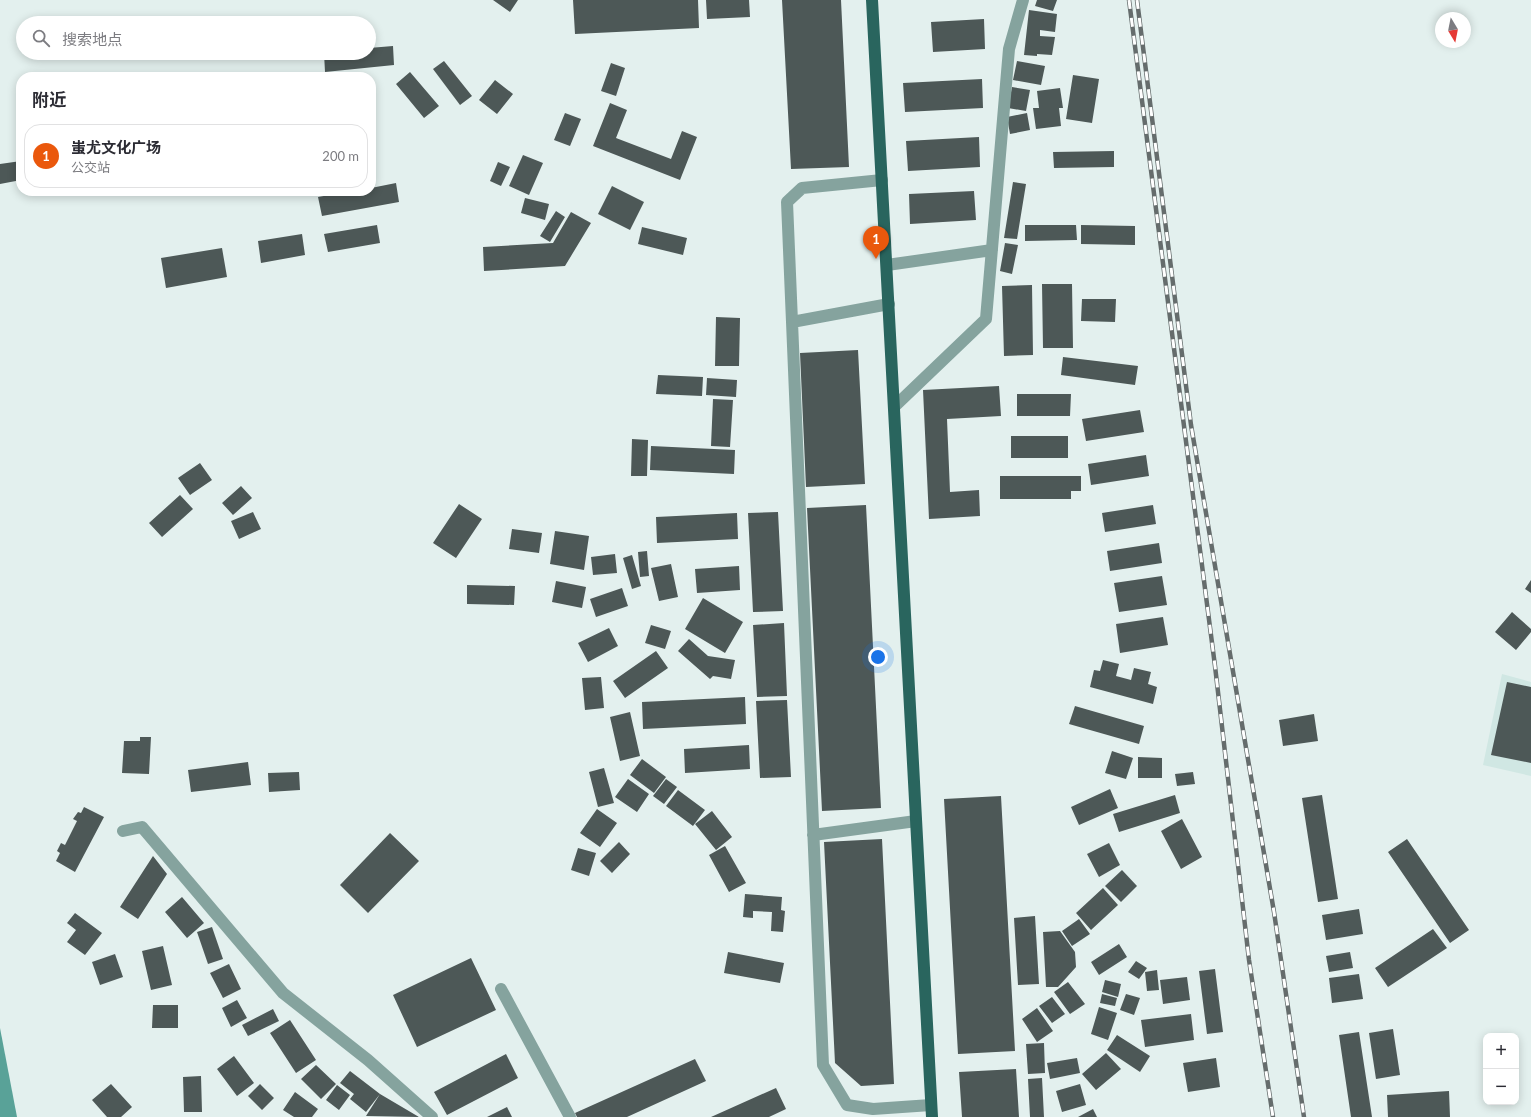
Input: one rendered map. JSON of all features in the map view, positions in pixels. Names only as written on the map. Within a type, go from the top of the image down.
[{"type":"main road","points":[[872,0],[931,1111]]},
{"type":"street","points":[[894,407],[986,319],[1009,49],[1023,0]]},
{"type":"street","points":[[882,180],[802,188],[787,202],[823,1065],[847,1106],[873,1110],[931,1111]]},
{"type":"street","points":[[887,265],[992,250]]},
{"type":"street","points":[[792,322],[889,304]]},
{"type":"street","points":[[813,835],[916,821]]},
{"type":"street","points":[[124,830],[142,827],[283,994],[368,1060],[432,1117]]},
{"type":"street","points":[[501,989],[570,1117]]},
{"type":"shaded area","points":[[1502,674],[1531,682],[1531,776],[1483,765]]},
{"type":"shaded area","points":[[0,1028],[17,1117],[0,1117]]},
{"type":"building","points":[[493,0],[518,0],[510,12]]},
{"type":"building","points":[[573,0],[698,0],[699,28],[575,34]]},
{"type":"building","points":[[706,0],[749,0],[750,17],[707,19]]},
{"type":"building","points":[[782,0],[841,0],[849,167],[791,169]]},
{"type":"building","points":[[1037,0],[1057,0],[1053,11],[1035,6]]},
{"type":"building","points":[[1029,10],[1057,14],[1055,32],[1040,30],[1040,36],[1055,37],[1052,55],[1024,55]]},
{"type":"building","points":[[984,19],[985,49],[933,52],[931,22]]},
{"type":"building","points":[[393,46],[394,65],[325,72],[324,60],[376,60],[376,47]]},
{"type":"building","points":[[444,61],[472,96],[460,105],[433,69]]},
{"type":"building","points":[[1017,61],[1045,66],[1041,85],[1013,80]]},
{"type":"building","points":[[611,63],[625,68],[616,96],[601,91]]},
{"type":"building","points":[[410,72],[439,106],[424,118],[396,84]]},
{"type":"building","points":[[1073,75],[1099,79],[1092,123],[1066,119]]},
{"type":"building","points":[[982,79],[983,108],[905,112],[903,83]]},
{"type":"building","points":[[495,80],[513,94],[497,114],[479,100]]},
{"type":"building","points":[[1012,87],[1030,90],[1026,111],[1008,108]]},
{"type":"building","points":[[1060,88],[1063,108],[1059,108],[1061,126],[1036,129],[1033,108],[1039,108],[1037,91]]},
{"type":"building","points":[[610,103],[627,110],[616,138],[671,159],[682,131],[697,137],[680,180],[593,146]]},
{"type":"building","points":[[565,113],[581,119],[570,146],[554,140]]},
{"type":"building","points":[[1027,113],[1030,130],[1010,134],[1007,117]]},
{"type":"building","points":[[979,137],[980,167],[908,171],[906,141]]},
{"type":"building","points":[[1114,151],[1114,167],[1054,168],[1053,152]]},
{"type":"building","points":[[523,155],[543,163],[529,195],[509,186]]},
{"type":"building","points":[[16,162],[16,181],[0,184],[0,164]]},
{"type":"building","points":[[498,162],[510,167],[501,186],[490,181]]},
{"type":"building","points":[[1013,182],[1026,184],[1017,239],[1004,238]]},
{"type":"building","points":[[396,183],[399,202],[322,216],[318,197],[376,196],[376,187]]},
{"type":"building","points":[[612,186],[644,202],[630,230],[598,214]]},
{"type":"building","points":[[974,191],[976,220],[910,224],[909,194]]},
{"type":"building","points":[[525,198],[549,204],[545,220],[521,213]]},
{"type":"building","points":[[556,211],[565,217],[550,242],[540,236]]},
{"type":"building","points":[[571,212],[591,223],[565,266],[484,271],[483,247],[553,243]]},
{"type":"building","points":[[377,225],[380,243],[328,252],[324,234]]},
{"type":"building","points":[[1025,225],[1076,225],[1077,240],[1025,241]]},
{"type":"building","points":[[1081,225],[1135,226],[1135,245],[1081,244]]},
{"type":"building","points":[[642,227],[687,238],[683,255],[638,244]]},
{"type":"building","points":[[302,234],[305,255],[261,263],[258,241]]},
{"type":"building","points":[[1005,243],[1018,245],[1012,274],[1000,271]]},
{"type":"building","points":[[222,248],[227,277],[166,288],[161,258]]},
{"type":"building","points":[[1042,284],[1072,284],[1073,348],[1043,348]]},
{"type":"building","points":[[1032,285],[1033,355],[1004,356],[1002,286]]},
{"type":"building","points":[[1082,299],[1116,299],[1115,322],[1081,321]]},
{"type":"building","points":[[716,317],[740,318],[739,366],[715,366]]},
{"type":"building","points":[[858,350],[865,484],[806,487],[800,353]]},
{"type":"building","points":[[1063,357],[1138,366],[1135,385],[1061,375]]},
{"type":"building","points":[[658,375],[703,377],[702,396],[656,394]]},
{"type":"building","points":[[707,378],[737,380],[736,397],[706,395]]},
{"type":"building","points":[[999,386],[1001,416],[947,419],[950,492],[979,490],[980,516],[929,519],[923,390]]},
{"type":"building","points":[[1017,394],[1071,394],[1070,416],[1017,416]]},
{"type":"building","points":[[713,399],[733,400],[730,447],[711,446]]},
{"type":"building","points":[[1140,410],[1144,432],[1086,441],[1082,419]]},
{"type":"building","points":[[1011,436],[1068,436],[1068,458],[1011,458]]},
{"type":"building","points":[[632,439],[648,440],[647,476],[631,476]]},
{"type":"building","points":[[651,446],[735,450],[734,474],[650,470]]},
{"type":"building","points":[[1146,455],[1149,476],[1091,485],[1088,464]]},
{"type":"building","points":[[200,463],[212,480],[190,495],[178,478]]},
{"type":"building","points":[[1000,476],[1081,476],[1081,491],[1071,491],[1071,499],[1000,499]]},
{"type":"building","points":[[241,486],[252,498],[233,515],[222,503]]},
{"type":"building","points":[[180,495],[193,509],[162,537],[149,523]]},
{"type":"building","points":[[459,504],[482,519],[456,558],[433,543]]},
{"type":"building","points":[[866,505],[881,808],[822,811],[807,508]]},
{"type":"building","points":[[1153,505],[1156,524],[1105,532],[1102,513]]},
{"type":"building","points":[[253,512],[261,529],[239,539],[231,521]]},
{"type":"building","points":[[778,512],[783,611],[753,612],[748,513]]},
{"type":"building","points":[[737,513],[738,539],[657,543],[656,517]]},
{"type":"building","points":[[512,529],[542,533],[539,553],[509,549]]},
{"type":"building","points":[[555,531],[589,536],[584,570],[550,564]]},
{"type":"building","points":[[1159,543],[1162,563],[1110,571],[1107,551]]},
{"type":"building","points":[[647,551],[649,576],[640,577],[638,552]]},
{"type":"building","points":[[615,554],[617,573],[593,575],[591,557]]},
{"type":"building","points":[[632,555],[641,586],[632,589],[623,558]]},
{"type":"building","points":[[671,564],[678,597],[659,601],[651,568]]},
{"type":"building","points":[[739,566],[740,590],[697,593],[695,569]]},
{"type":"building","points":[[1162,576],[1167,605],[1119,612],[1114,583]]},
{"type":"building","points":[[1531,580],[1531,593],[1525,589]]},
{"type":"building","points":[[556,581],[586,587],[582,608],[552,602]]},
{"type":"building","points":[[467,585],[515,586],[514,605],[467,604]]},
{"type":"building","points":[[622,588],[628,606],[596,617],[590,599]]},
{"type":"building","points":[[703,598],[743,622],[725,653],[685,629]]},
{"type":"building","points":[[1512,612],[1531,629],[1531,632],[1516,650],[1495,632]]},
{"type":"building","points":[[1163,617],[1168,645],[1120,653],[1116,624]]},
{"type":"building","points":[[784,623],[787,696],[757,697],[753,625]]},
{"type":"building","points":[[651,625],[671,631],[665,649],[645,643]]},
{"type":"building","points":[[609,628],[618,646],[588,662],[578,643]]},
{"type":"building","points":[[689,639],[708,656],[735,660],[731,679],[713,676],[710,679],[678,651]]},
{"type":"building","points":[[656,651],[668,668],[625,698],[613,681]]},
{"type":"building","points":[[1103,660],[1119,664],[1116,676],[1131,680],[1134,668],[1151,672],[1148,684],[1157,687],[1153,704],[1090,687],[1094,670],[1100,671]]},
{"type":"building","points":[[601,677],[604,708],[585,710],[582,678]]},
{"type":"building","points":[[1507,682],[1531,687],[1531,763],[1491,755]]},
{"type":"building","points":[[745,697],[746,724],[643,729],[642,702]]},
{"type":"building","points":[[787,700],[791,777],[760,778],[756,701]]},
{"type":"building","points":[[1075,706],[1144,726],[1139,744],[1069,724]]},
{"type":"building","points":[[630,712],[640,756],[620,761],[610,717]]},
{"type":"building","points":[[1314,714],[1318,741],[1283,746],[1279,720]]},
{"type":"building","points":[[140,737],[151,737],[149,774],[122,773],[124,741],[140,741]]},
{"type":"building","points":[[749,745],[750,769],[685,773],[684,749]]},
{"type":"building","points":[[1112,751],[1133,758],[1126,779],[1105,773]]},
{"type":"building","points":[[1138,757],[1162,758],[1162,778],[1138,778]]},
{"type":"building","points":[[642,759],[666,777],[654,793],[630,775]]},
{"type":"building","points":[[248,762],[251,785],[191,792],[188,770]]},
{"type":"building","points":[[604,768],[614,803],[598,807],[589,772]]},
{"type":"building","points":[[299,772],[300,790],[269,792],[268,773]]},
{"type":"building","points":[[1193,772],[1195,784],[1177,786],[1175,774]]},
{"type":"building","points":[[628,779],[649,794],[637,812],[615,797]]},
{"type":"building","points":[[666,779],[677,787],[664,804],[653,796]]},
{"type":"building","points":[[1110,789],[1118,808],[1079,825],[1071,807]]},
{"type":"building","points":[[678,790],[705,810],[693,826],[666,806]]},
{"type":"building","points":[[1175,795],[1180,813],[1119,832],[1113,814]]},
{"type":"building","points":[[1322,795],[1338,899],[1318,902],[1302,798]]},
{"type":"building","points":[[1001,796],[1015,1051],[958,1054],[944,799]]},
{"type":"building","points":[[84,807],[104,817],[75,872],[56,861],[60,853],[57,851],[61,843],[65,845],[77,821],[73,819],[78,812],[81,813]]},
{"type":"building","points":[[597,809],[617,823],[600,847],[580,833]]},
{"type":"building","points":[[712,811],[732,837],[716,850],[695,824]]},
{"type":"building","points":[[1182,819],[1202,857],[1181,869],[1161,831]]},
{"type":"building","points":[[390,833],[419,861],[368,913],[340,885]]},
{"type":"building","points":[[882,839],[894,1084],[861,1086],[835,1063],[824,842]]},
{"type":"building","points":[[1407,839],[1469,930],[1450,943],[1388,852]]},
{"type":"building","points":[[619,842],[630,854],[612,873],[600,861]]},
{"type":"building","points":[[1109,843],[1120,865],[1099,877],[1087,854]]},
{"type":"building","points":[[725,846],[746,883],[729,892],[709,855]]},
{"type":"building","points":[[578,848],[596,853],[589,876],[571,870]]},
{"type":"building","points":[[153,856],[167,874],[138,919],[120,907]]},
{"type":"building","points":[[1122,870],[1137,886],[1121,902],[1105,886]]},
{"type":"building","points":[[1103,888],[1118,905],[1091,930],[1076,913]]},
{"type":"building","points":[[745,894],[782,897],[781,910],[785,911],[783,932],[771,931],[772,912],[753,911],[753,918],[743,917]]},
{"type":"building","points":[[182,897],[204,923],[187,938],[165,912]]},
{"type":"building","points":[[1359,909],[1363,934],[1326,940],[1322,915]]},
{"type":"building","points":[[75,913],[102,933],[85,955],[67,942],[76,930],[67,923]]},
{"type":"building","points":[[1035,916],[1039,984],[1018,985],[1014,918]]},
{"type":"building","points":[[1079,919],[1090,934],[1072,946],[1062,931]]},
{"type":"building","points":[[212,927],[223,959],[208,964],[197,932]]},
{"type":"building","points":[[1433,929],[1447,948],[1388,987],[1375,968]]},
{"type":"building","points":[[1060,931],[1075,952],[1076,967],[1058,987],[1046,987],[1043,932]]},
{"type":"building","points":[[1119,944],[1127,957],[1099,975],[1091,962]]},
{"type":"building","points":[[163,946],[172,985],[151,990],[142,951]]},
{"type":"building","points":[[728,952],[784,963],[780,983],[724,973]]},
{"type":"building","points":[[1350,952],[1353,968],[1329,972],[1326,956]]},
{"type":"building","points":[[115,954],[123,977],[100,985],[92,962]]},
{"type":"building","points":[[471,958],[496,1010],[417,1047],[393,995]]},
{"type":"building","points":[[1136,961],[1147,968],[1139,979],[1128,972]]},
{"type":"building","points":[[229,964],[241,989],[223,998],[210,973]]},
{"type":"building","points":[[1215,969],[1223,1032],[1207,1034],[1199,971]]},
{"type":"building","points":[[1157,970],[1159,990],[1147,991],[1145,972]]},
{"type":"building","points":[[1359,974],[1363,999],[1332,1003],[1329,978]]},
{"type":"building","points":[[1187,977],[1190,1000],[1163,1004],[1160,980]]},
{"type":"building","points":[[1105,980],[1121,984],[1118,997],[1102,992]]},
{"type":"building","points":[[1068,982],[1085,1004],[1070,1014],[1054,992]]},
{"type":"building","points":[[1102,994],[1117,998],[1115,1006],[1100,1003]]},
{"type":"building","points":[[1126,994],[1140,998],[1134,1015],[1120,1010]]},
{"type":"building","points":[[1052,997],[1065,1014],[1052,1023],[1039,1006]]},
{"type":"building","points":[[237,1000],[247,1018],[231,1027],[222,1008]]},
{"type":"building","points":[[153,1005],[178,1005],[178,1028],[152,1028]]},
{"type":"building","points":[[1099,1007],[1117,1013],[1108,1040],[1091,1034]]},
{"type":"building","points":[[1037,1008],[1053,1031],[1037,1042],[1022,1019]]},
{"type":"building","points":[[273,1009],[279,1021],[248,1036],[242,1025]]},
{"type":"building","points":[[1191,1014],[1194,1040],[1145,1047],[1141,1020]]},
{"type":"building","points":[[290,1020],[316,1060],[296,1073],[270,1033]]},
{"type":"building","points":[[1393,1029],[1400,1075],[1376,1079],[1369,1033]]},
{"type":"building","points":[[1359,1032],[1372,1117],[1351,1117],[1339,1035]]},
{"type":"building","points":[[1117,1035],[1150,1056],[1140,1072],[1107,1050]]},
{"type":"building","points":[[1044,1043],[1045,1073],[1028,1074],[1026,1044]]},
{"type":"building","points":[[1106,1053],[1121,1069],[1096,1090],[1082,1074]]},
{"type":"building","points":[[506,1054],[518,1078],[447,1115],[434,1092]]},
{"type":"building","points":[[234,1056],[254,1083],[237,1096],[217,1069]]},
{"type":"building","points":[[1077,1058],[1080,1073],[1050,1079],[1047,1063]]},
{"type":"building","points":[[1216,1058],[1220,1087],[1188,1092],[1183,1063]]},
{"type":"building","points":[[695,1059],[706,1081],[627,1117],[577,1117],[575,1113]]},
{"type":"building","points":[[316,1065],[336,1084],[321,1099],[301,1079]]},
{"type":"building","points":[[1016,1069],[1019,1117],[962,1117],[959,1072]]},
{"type":"building","points":[[350,1071],[380,1094],[366,1112],[350,1099],[354,1094],[340,1083]]},
{"type":"building","points":[[201,1076],[202,1112],[184,1112],[183,1077]]},
{"type":"building","points":[[1042,1078],[1044,1117],[1030,1117],[1028,1079]]},
{"type":"building","points":[[111,1084],[132,1107],[121,1117],[107,1117],[92,1100]]},
{"type":"building","points":[[260,1084],[274,1098],[262,1110],[248,1096]]},
{"type":"building","points":[[1080,1084],[1086,1105],[1062,1112],[1056,1091]]},
{"type":"building","points":[[337,1085],[350,1095],[339,1110],[326,1100]]},
{"type":"building","points":[[776,1088],[786,1109],[769,1117],[711,1117]]},
{"type":"building","points":[[1449,1091],[1450,1117],[1388,1117],[1387,1095]]},
{"type":"building","points":[[295,1092],[318,1109],[312,1117],[294,1117],[283,1110]]},
{"type":"building","points":[[380,1094],[419,1117],[366,1116]]},
{"type":"building","points":[[507,1107],[512,1117],[487,1117]]},
{"type":"building","points":[[1093,1109],[1097,1117],[1078,1117]]},
{"type":"railway","points":[[1129,0],[1215,666],[1249,960],[1273,1117]]},
{"type":"railway","points":[[1137,0],[1191,425],[1274,912],[1304,1117]]},
{"type":"place","name":"蚩尤文化广场","points":[[876,259]]}]
